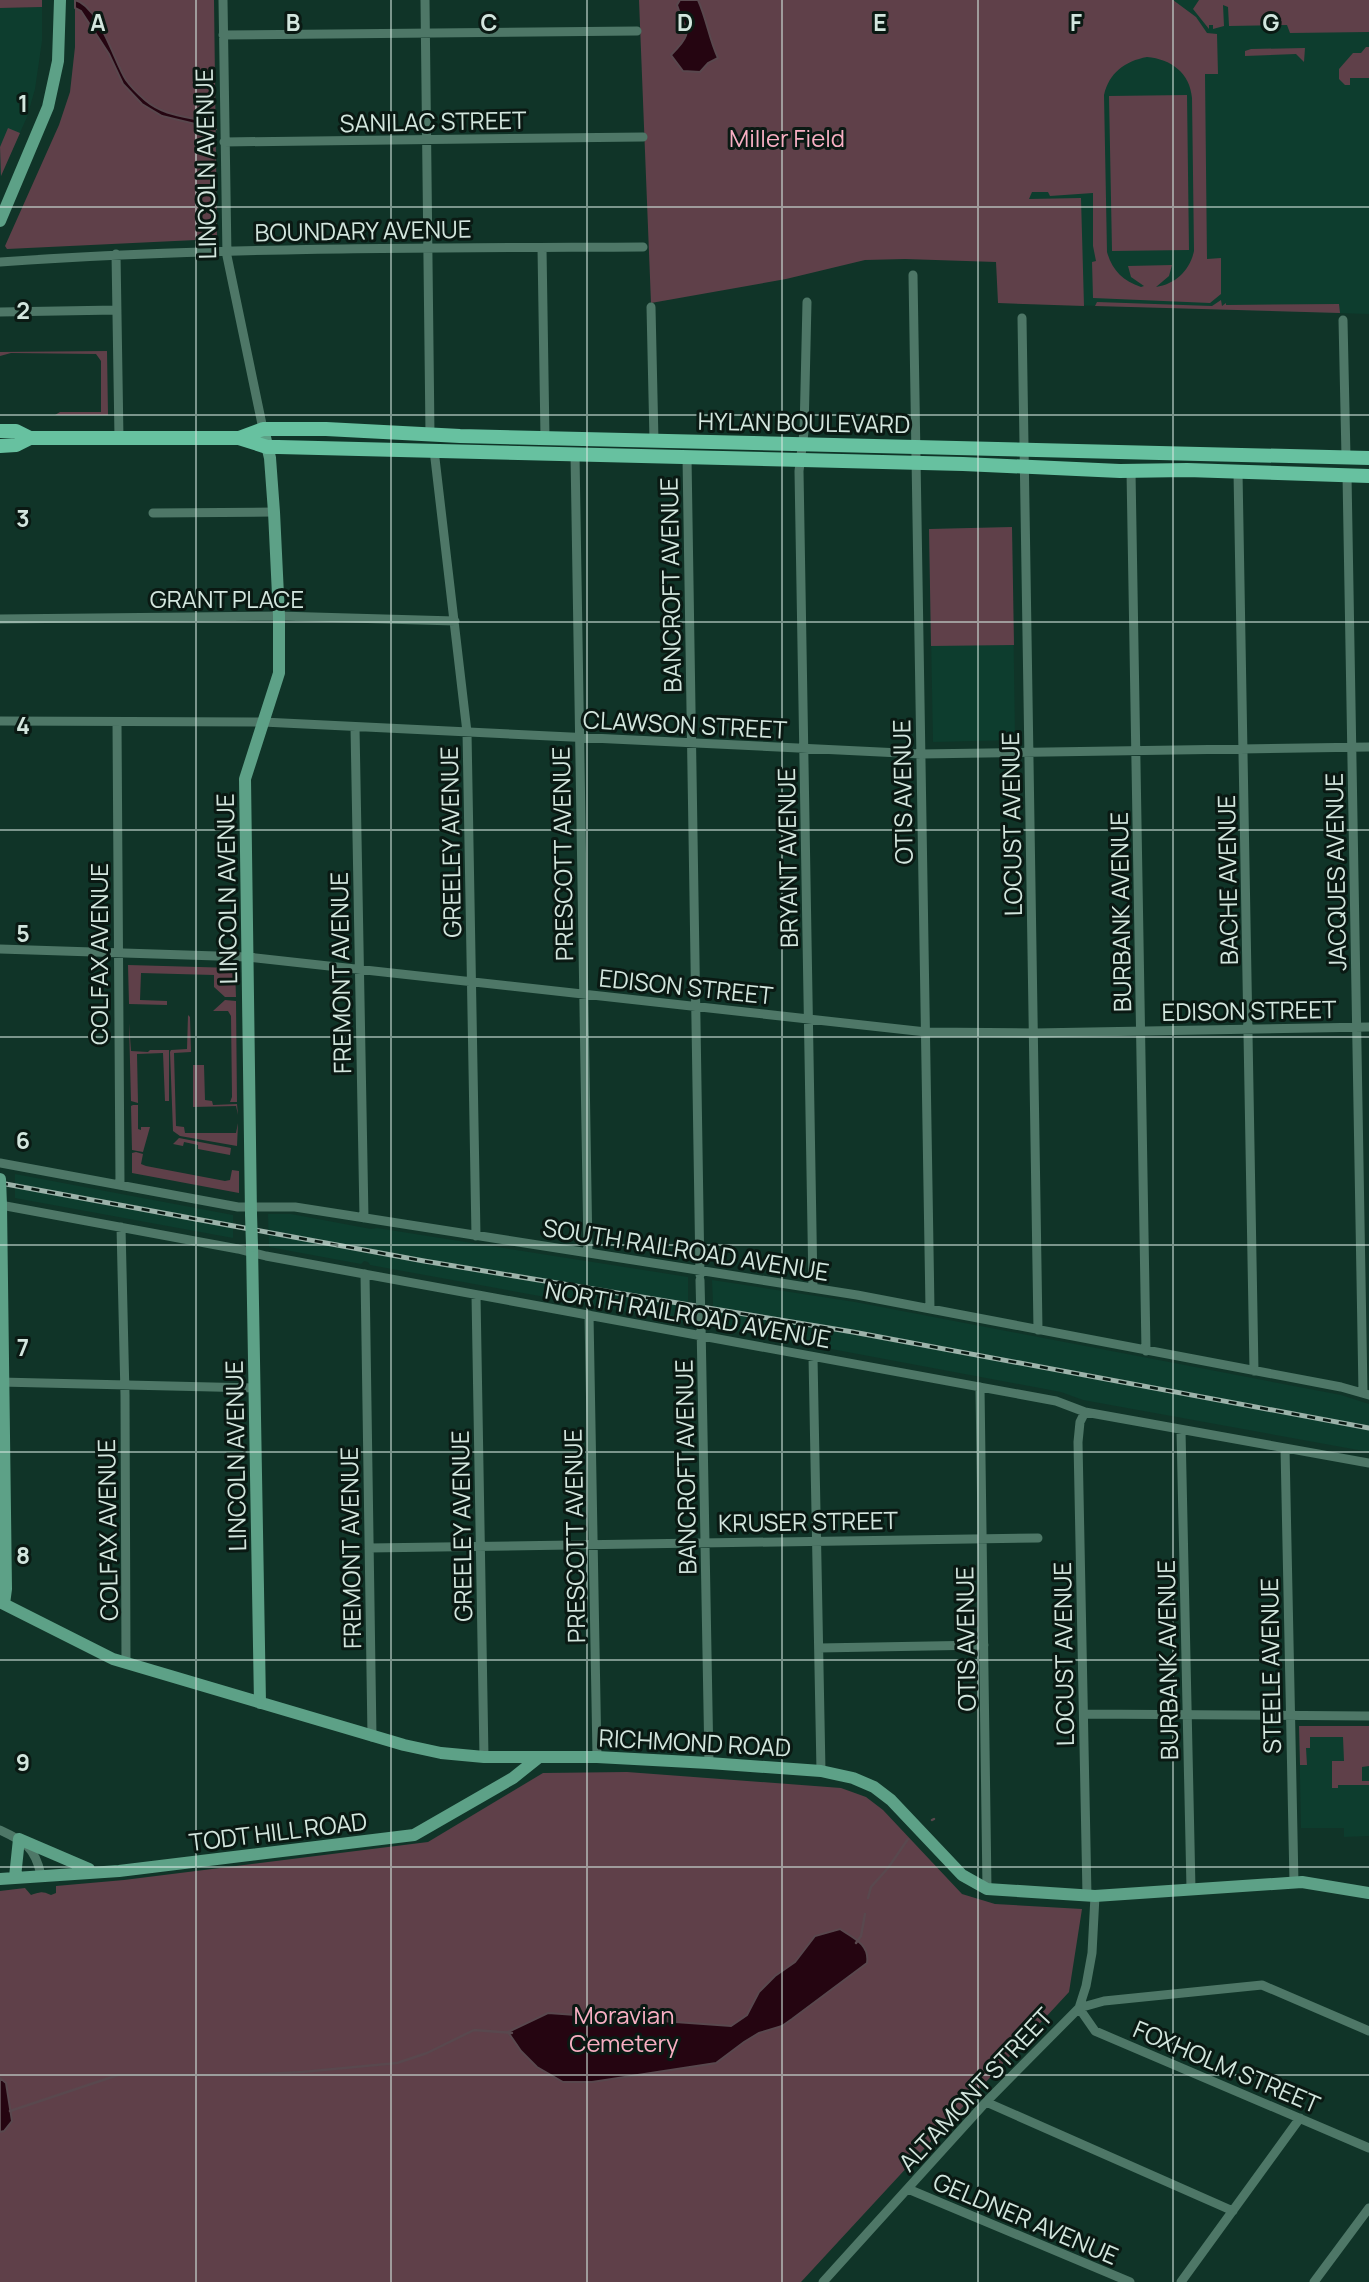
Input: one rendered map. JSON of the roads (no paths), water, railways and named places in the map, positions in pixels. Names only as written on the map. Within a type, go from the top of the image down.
[{"type":"main road","name":"HYLAN BOULEVARD","points":[[239,438],[262,429],[326,429],[430,435],[654,441],[799,460],[1369,476]]},
{"type":"main road","name":"HYLAN BOULEVARD","points":[[0,431],[16,431],[30,438],[239,438],[267,447],[687,457],[802,444],[1369,458]]},
{"type":"main road","name":"HYLAN BOULEVARD","points":[[0,446],[16,445],[30,438]]},
{"type":"main road","points":[[1131,453],[1131,471]]},
{"type":"street","points":[[0,220],[48,107],[58,61],[60,0]]},
{"type":"street","name":"LINCOLN AVENUE","points":[[223,0],[226,251],[267,447],[274,512],[279,615],[279,673],[245,779],[260,1703]]},
{"type":"street","points":[[425,0],[430,435]]},
{"type":"street","points":[[223,35],[637,31]]},
{"type":"street","name":"SANILAC STREET","points":[[224,142],[643,137]]},
{"type":"street","name":"BOUNDARY AVENUE","points":[[0,262],[116,254],[226,251],[643,247]]},
{"type":"street","points":[[542,248],[545,438]]},
{"type":"street","points":[[116,254],[120,438]]},
{"type":"street","name":"OTIS AVENUE","points":[[913,275],[930,1308]]},
{"type":"street","name":"BRYANT AVENUE","points":[[807,302],[802,444],[799,460],[813,1288]]},
{"type":"street","points":[[652,307],[654,441]]},
{"type":"street","points":[[0,312],[117,310]]},
{"type":"street","name":"LOCUST AVENUE","points":[[1021,318],[1038,1330]]},
{"type":"street","points":[[1343,320],[1346,457]]},
{"type":"street","name":"GREELEY AVENUE","points":[[434,450],[467,732],[476,1236]]},
{"type":"street","name":"PRESCOTT AVENUE","points":[[575,454],[588,1254]]},
{"type":"street","name":"BANCROFT AVENUE","points":[[687,457],[709,1763]]},
{"type":"street","name":"BURBANK AVENUE","points":[[1131,471],[1146,1351]]},
{"type":"street","name":"BACHE AVENUE","points":[[1238,472],[1254,1371]]},
{"type":"street","name":"JACQUES AVENUE","points":[[1347,475],[1366,1394]]},
{"type":"street","points":[[153,513],[274,512]]},
{"type":"street","name":"GRANT PLACE","points":[[0,619],[279,615],[455,621]]},
{"type":"street","name":"CLAWSON STREET","points":[[0,721],[263,722],[921,754],[1369,747]]},
{"type":"street","name":"COLFAX AVENUE","points":[[117,722],[120,1185]]},
{"type":"street","name":"FREMONT AVENUE","points":[[355,727],[364,1218]]},
{"type":"street","name":"EDISON STREET","points":[[0,949],[248,957],[926,1032],[1034,1033],[1369,1027]]},
{"type":"street","name":"SOUTH RAILROAD AVENUE","points":[[0,1163],[251,1211],[295,1207],[588,1254],[700,1275],[813,1288],[930,1308],[1366,1394]]},
{"type":"street","points":[[0,1179],[6,1589],[2,1603]]},
{"type":"street","name":"NORTH RAILROAD AVENUE","points":[[0,1205],[1056,1401],[1085,1412],[1369,1463]]},
{"type":"street","name":"COLFAX AVENUE","points":[[121,1227],[125,1384],[126,1663]]},
{"type":"street","name":"FREMONT AVENUE","points":[[365,1274],[372,1737]]},
{"type":"street","name":"GREELEY AVENUE","points":[[476,1295],[484,1757]]},
{"type":"street","name":"PRESCOTT AVENUE","points":[[589,1315],[597,1757]]},
{"type":"street","points":[[813,1357],[821,1771]]},
{"type":"street","points":[[1,1382],[255,1388]]},
{"type":"street","name":"OTIS AVENUE","points":[[980,1387],[988,1889]]},
{"type":"street","name":"LOCUST AVENUE","points":[[1085,1412],[1080,1422],[1078,1442],[1091,1896]]},
{"type":"street","name":"BURBANK AVENUE","points":[[1181,1430],[1191,1889]]},
{"type":"street","name":"STEELE AVENUE","points":[[1285,1448],[1294,1883]]},
{"type":"street","name":"KRUSER STREET","points":[[369,1548],[1038,1538]]},
{"type":"street","name":"RICHMOND ROAD","points":[[2,1603],[88,1648],[126,1663],[372,1737],[441,1753],[484,1757],[597,1757],[709,1763],[821,1771],[853,1778],[874,1787],[891,1800],[962,1875],[988,1889],[1091,1896],[1294,1883],[1336,1886],[1369,1893]]},
{"type":"street","points":[[819,1648],[984,1645]]},
{"type":"street","points":[[1084,1714],[1369,1716]]},
{"type":"street","name":"TODT HILL ROAD","points":[[0,1879],[119,1871],[414,1835],[513,1778],[538,1758]]},
{"type":"street","points":[[0,1830],[93,1871]]},
{"type":"street","points":[[19,1839],[35,1854],[41,1875]]},
{"type":"street","points":[[15,1877],[19,1839]]},
{"type":"street","name":"ALTAMONT STREET","points":[[830,2280],[986,2102],[1079,2008],[1092,1953],[1091,1896]]},
{"type":"street","points":[[1079,2008],[1104,2001],[1262,1985],[1369,2031]]},
{"type":"street","name":"FOXHOLM STREET","points":[[1079,2008],[1095,2031],[1369,2148]]},
{"type":"street","points":[[986,2102],[1233,2211]]},
{"type":"street","points":[[1181,2282],[1300,2118]]},
{"type":"street","name":"GELDNER AVENUE","points":[[908,2189],[1130,2282]]},
{"type":"street","points":[[1314,2282],[1369,2208]]},
{"type":"waterway","points":[[868,1898],[871,1887],[908,1839]]},
{"type":"waterway","points":[[856,1943],[861,1936],[865,1914]]},
{"type":"waterway","points":[[10,2111],[118,2075],[248,2075],[397,2063],[427,2053],[474,2030],[512,2033]]},
{"type":"railway","points":[[0,1183],[424,1261],[853,1332],[1369,1428]]},
{"type":"park label","name":"Miller Field","points":[[787,137]]},
{"type":"park label","name":"Moravian Cemetery","points":[[624,2028]]}]
